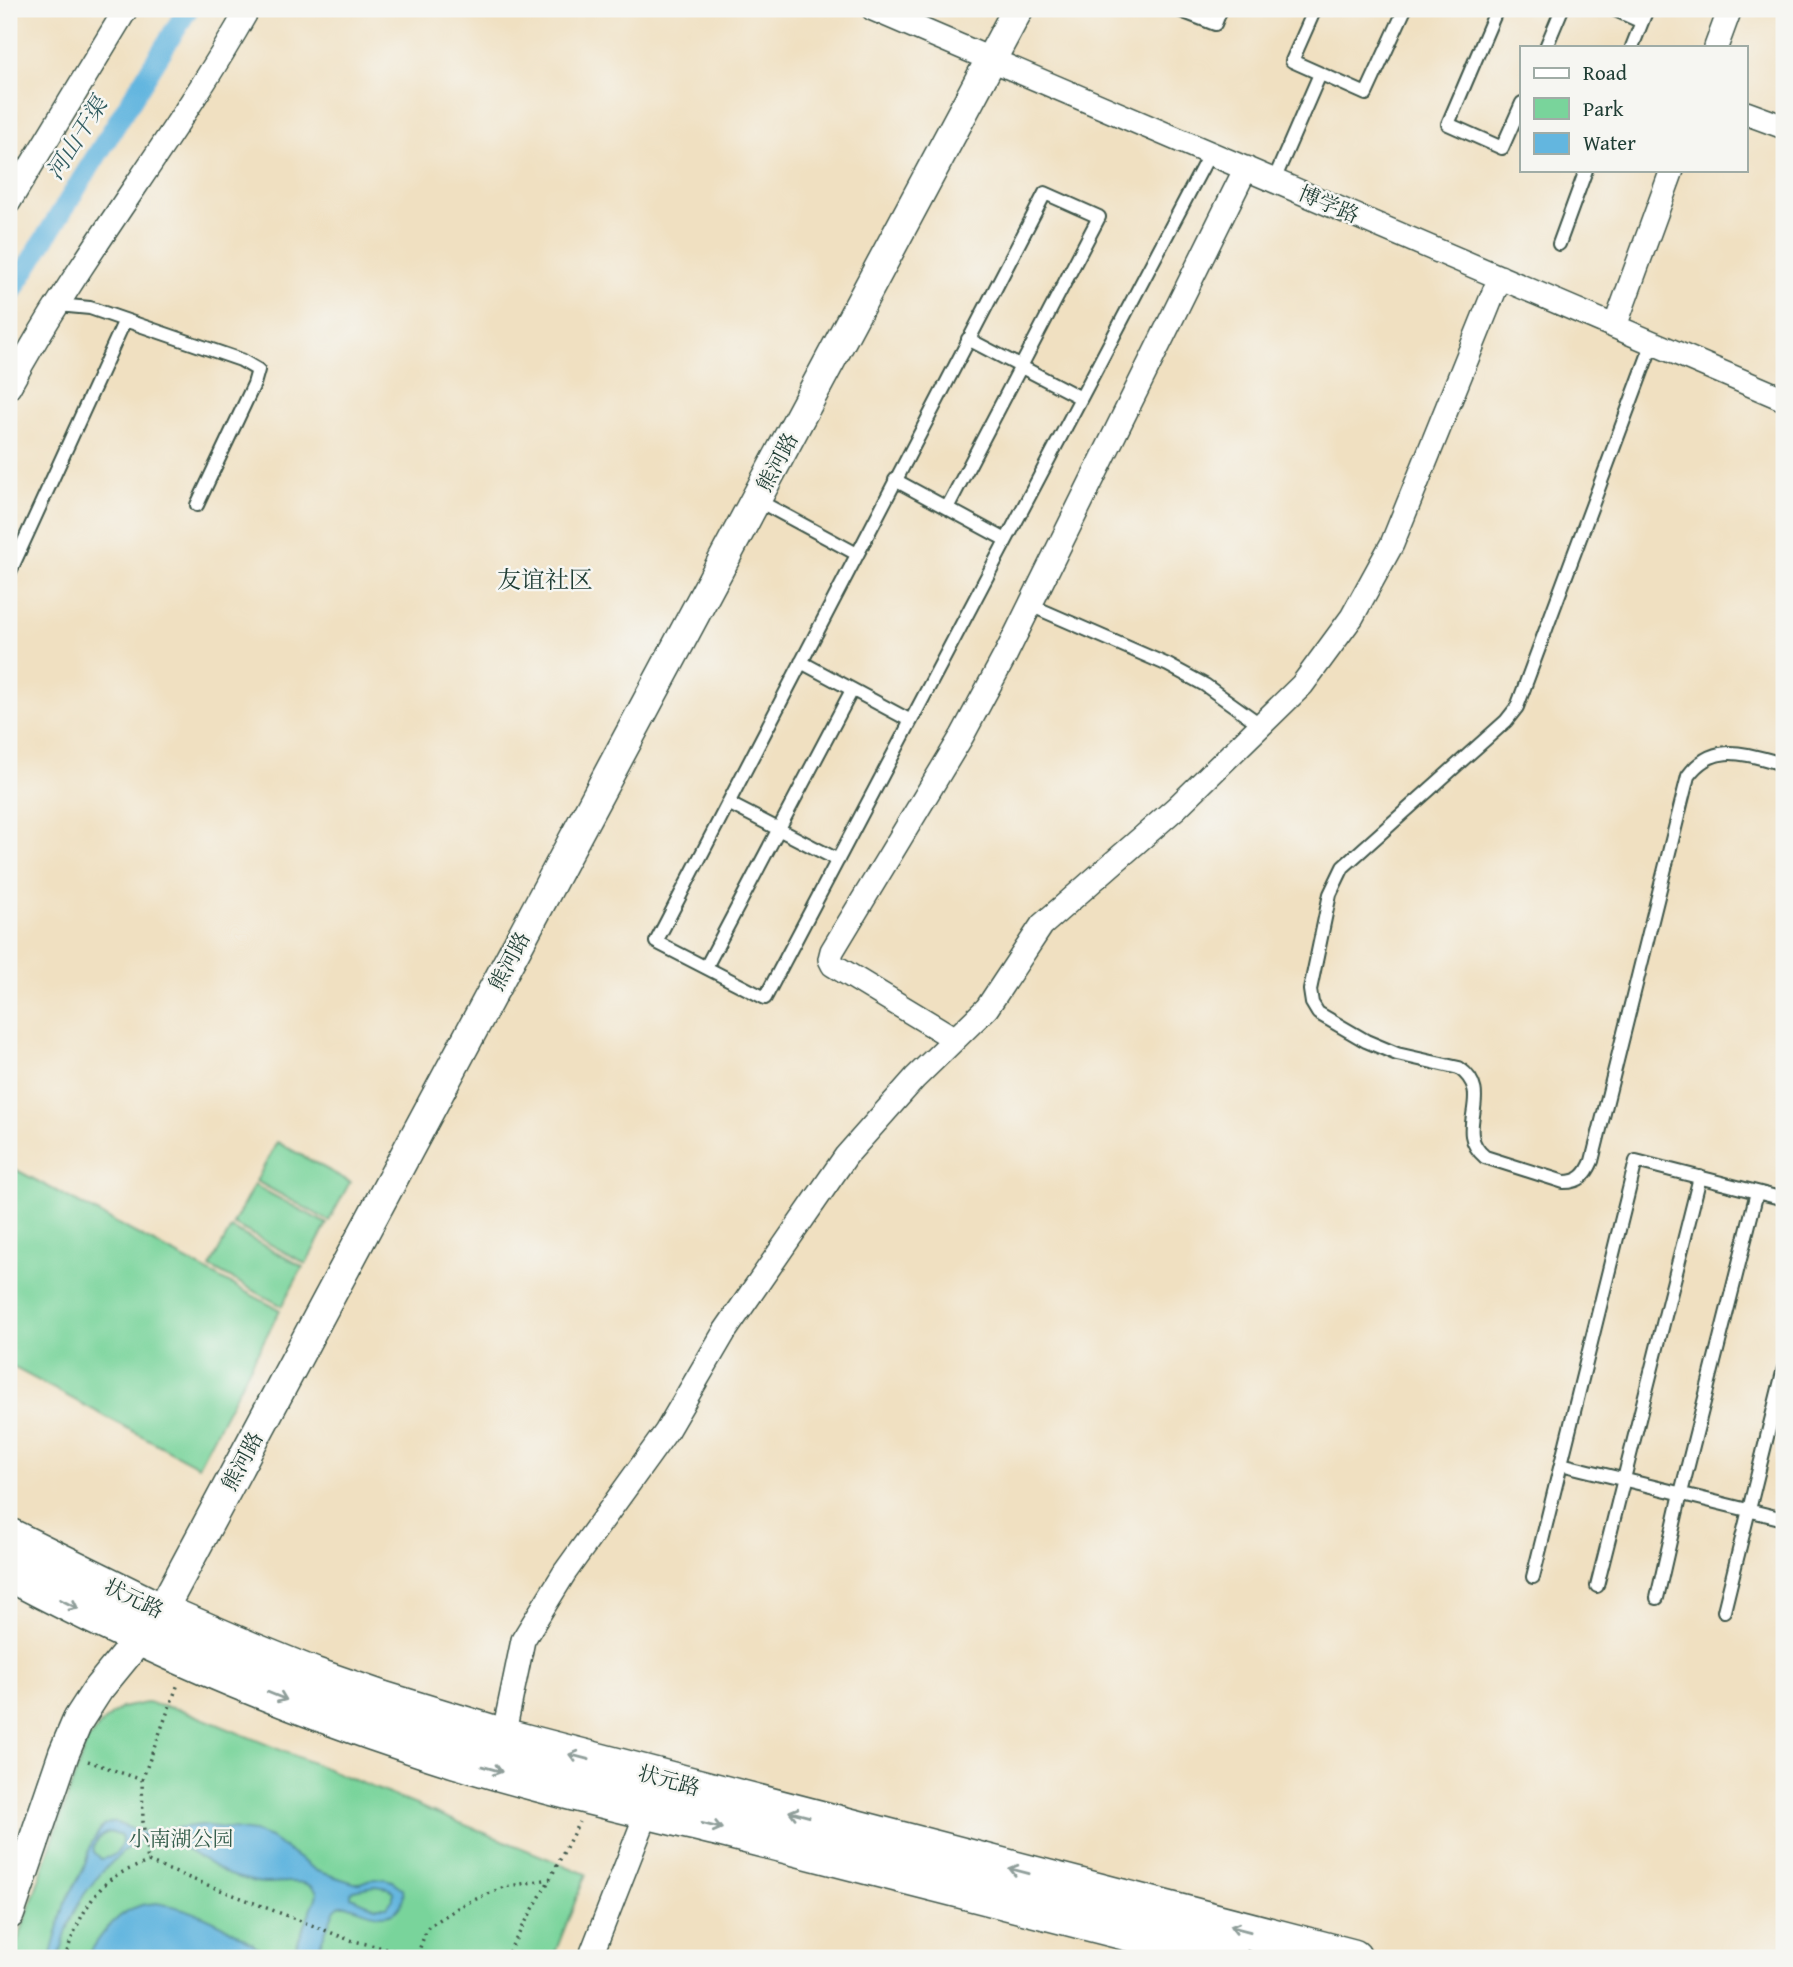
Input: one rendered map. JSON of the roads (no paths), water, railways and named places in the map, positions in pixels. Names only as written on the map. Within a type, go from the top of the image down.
[{"type":"main road","name":"状元路","points":[[9,1537],[151,1625],[187,1659],[300,1706],[416,1747],[1158,1945],[1230,1958]]},
{"type":"main road","name":"状元路","points":[[9,1572],[71,1605],[151,1625],[502,1737],[1353,1958]]},
{"type":"street","points":[[9,202],[126,9]]},
{"type":"street","points":[[9,387],[91,252],[223,52],[248,9]]},
{"type":"street","name":"博学路","points":[[873,9],[1784,399]]},
{"type":"street","name":"熊河路","points":[[9,1914],[64,1753],[78,1720],[98,1689],[151,1625],[757,500],[1018,9]]},
{"type":"street","points":[[1716,46],[1730,9]]},
{"type":"street","points":[[1748,114],[1784,127]]},
{"type":"street","points":[[955,1039],[833,965],[830,959],[832,951],[962,736],[1030,606],[1247,168]]},
{"type":"street","points":[[1615,326],[1671,172]]},
{"type":"street","points":[[502,1737],[523,1640],[565,1572],[666,1432],[725,1331],[846,1156],[915,1079],[987,1008],[1042,925],[1176,808],[1303,685],[1352,617],[1385,556],[1500,277]]},
{"type":"street","points":[[590,1958],[648,1810]]},
{"type":"lane","points":[[1176,9],[1214,24],[1221,9]]},
{"type":"lane","points":[[1315,9],[1292,61],[1366,94],[1405,9]]},
{"type":"lane","points":[[1497,9],[1448,124],[1502,148],[1520,108]]},
{"type":"lane","points":[[1546,46],[1562,9]]},
{"type":"lane","points":[[1613,9],[1642,22]]},
{"type":"lane","points":[[1632,46],[1647,9]]},
{"type":"lane","points":[[1274,180],[1320,74]]},
{"type":"lane","points":[[947,508],[1099,217],[1045,193],[656,942],[765,998],[1210,153]]},
{"type":"lane","points":[[1559,243],[1586,172]]},
{"type":"lane","points":[[58,306],[90,308],[241,360],[258,370],[254,384],[197,505]]},
{"type":"lane","points":[[9,574],[125,320]]},
{"type":"lane","points":[[968,340],[1081,398]]},
{"type":"lane","points":[[1653,342],[1517,708],[1343,867],[1330,894],[1310,990],[1312,1003],[1318,1013],[1382,1049],[1459,1068],[1469,1075],[1476,1097],[1471,1134],[1478,1150],[1485,1157],[1564,1182],[1581,1179],[1592,1161],[1688,776],[1696,764],[1710,755],[1726,752],[1784,764]]},
{"type":"lane","points":[[895,480],[1006,540]]},
{"type":"lane","points":[[757,500],[857,554]]},
{"type":"lane","points":[[1030,606],[1168,665],[1205,685],[1261,725]]},
{"type":"lane","points":[[801,662],[911,721]]},
{"type":"lane","points":[[706,967],[852,690]]},
{"type":"lane","points":[[728,803],[838,860]]},
{"type":"lane","points":[[1533,1577],[1636,1161],[1784,1199]]},
{"type":"lane","points":[[1597,1586],[1700,1177]]},
{"type":"lane","points":[[1657,1598],[1757,1192]]},
{"type":"lane","points":[[1724,1611],[1784,1368]]},
{"type":"lane","points":[[1561,1464],[1784,1519]]},
{"type":"water","points":[[113,1822],[141,1832],[202,1825],[254,1832],[270,1838],[317,1871],[354,1883],[374,1878],[392,1881],[403,1889],[403,1900],[395,1912],[382,1915],[340,1905],[335,1909],[314,1958],[291,1958],[316,1898],[317,1892],[312,1887],[299,1882],[263,1883],[242,1879],[229,1875],[172,1841],[143,1840],[133,1843],[93,1882],[72,1916],[59,1958],[50,1958],[65,1903],[83,1870],[92,1842],[103,1825]],"holes":[[[110,1832],[121,1836],[120,1849],[114,1855],[101,1859],[94,1852],[94,1845],[100,1837]],[[375,1886],[393,1891],[393,1899],[387,1907],[375,1907],[351,1897],[354,1890]]]},
{"type":"water","points":[[156,1903],[204,1916],[246,1939],[273,1958],[87,1958],[115,1920],[131,1909]]},
{"type":"waterway","name":"河山干渠","points":[[9,296],[188,9]]},
{"type":"district","name":"友谊社区","points":[[545,579]]},
{"type":"park label","name":"小南湖公园","points":[[181,1838]]}]
